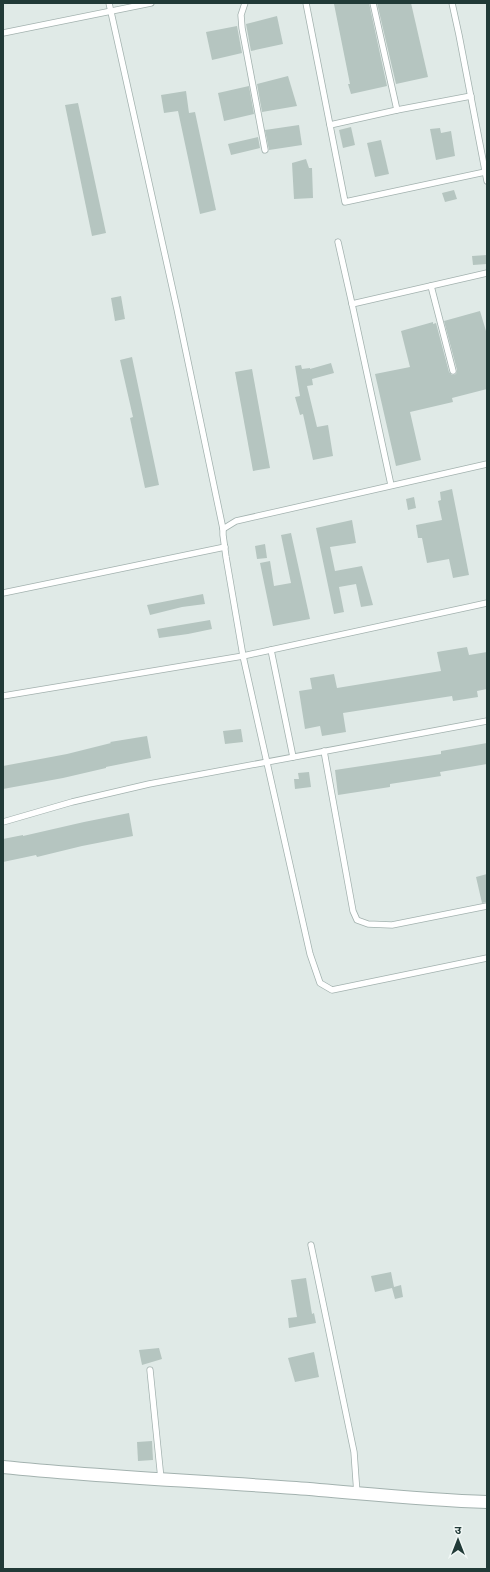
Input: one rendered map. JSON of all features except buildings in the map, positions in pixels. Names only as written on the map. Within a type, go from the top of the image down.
[{"type":"street","points":[[3,1467],[161,1480],[298,1488],[435,1500],[487,1502]]},
{"type":"lane","points":[[110,3],[224,529],[223,535],[243,656],[310,954],[320,983],[332,990],[487,958]]},
{"type":"lane","points":[[3,34],[151,3]]},
{"type":"lane","points":[[245,3],[241,15],[242,28],[265,150]]},
{"type":"lane","points":[[306,3],[345,202],[485,172]]},
{"type":"lane","points":[[373,3],[397,110]]},
{"type":"lane","points":[[452,3],[487,181]]},
{"type":"lane","points":[[330,125],[471,96]]},
{"type":"lane","points":[[338,242],[391,485]]},
{"type":"lane","points":[[352,304],[487,273]]},
{"type":"lane","points":[[431,286],[453,371]]},
{"type":"lane","points":[[224,529],[236,521],[487,464]]},
{"type":"lane","points":[[3,593],[225,547]]},
{"type":"lane","points":[[3,696],[243,656],[487,603]]},
{"type":"lane","points":[[271,650],[293,757]]},
{"type":"lane","points":[[3,822],[72,802],[149,784],[487,721]]},
{"type":"lane","points":[[324,751],[353,912],[357,920],[368,924],[392,926],[487,906]]},
{"type":"lane","points":[[311,1246],[350,1430],[356,1464],[357,1494]]},
{"type":"lane","points":[[150,1370],[161,1480]]}]
